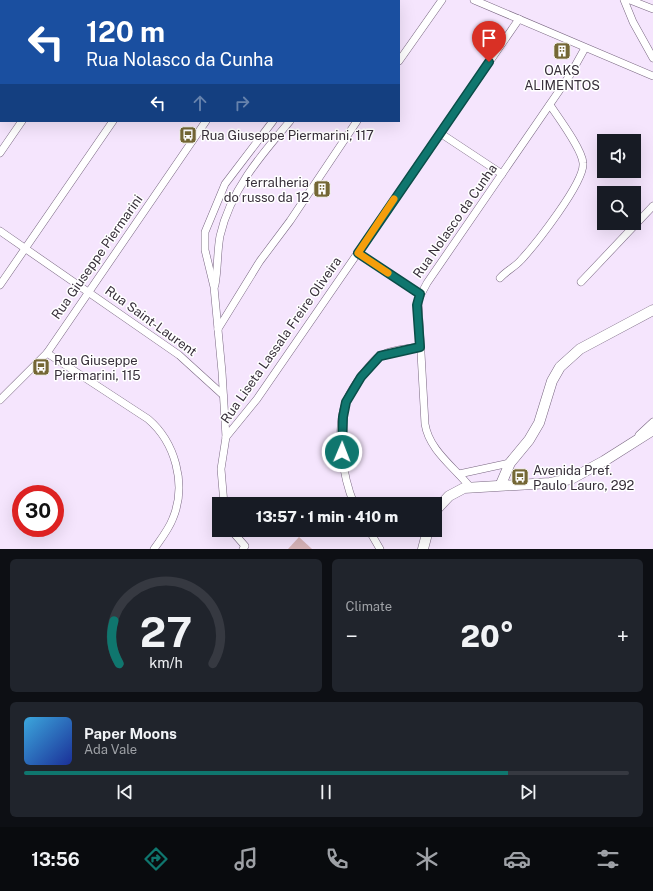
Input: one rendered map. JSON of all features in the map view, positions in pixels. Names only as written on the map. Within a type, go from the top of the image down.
[{"type":"street","points":[[400,60],[442,0]]},
{"type":"street","points":[[474,0],[653,76]]},
{"type":"street","points":[[624,0],[631,18],[653,58]]},
{"type":"street","points":[[630,0],[653,9]]},
{"type":"street","name":"Rua Liseta Lassala Freire Oliveira","points":[[226,437],[248,412],[519,19]]},
{"type":"street","name":"Rua Nolasco da Cunha","points":[[470,487],[432,444],[427,435],[417,305],[420,294],[550,105],[576,65],[585,48]]},
{"type":"street","points":[[500,278],[519,262],[540,236],[569,195],[583,170],[583,161],[579,152],[550,105]]},
{"type":"street","points":[[0,153],[21,122]]},
{"type":"street","points":[[0,285],[112,122]]},
{"type":"street","name":"Rua Giuseppe Piermarini","points":[[0,400],[47,353],[205,122]]},
{"type":"street","points":[[223,497],[221,469],[226,437],[214,287],[205,250],[206,232],[208,223],[225,184],[272,122]]},
{"type":"street","points":[[214,287],[218,271],[220,237],[226,216],[248,173],[289,122]]},
{"type":"street","points":[[218,329],[260,261],[290,221],[356,122]]},
{"type":"street","points":[[440,133],[502,174]]},
{"type":"street","points":[[581,282],[653,206]]},
{"type":"street","name":"Rua Saint-Laurent","points":[[0,231],[190,363],[223,395]]},
{"type":"street","points":[[358,253],[420,294]]},
{"type":"street","points":[[502,484],[510,463],[523,448],[538,426],[552,381],[564,362],[580,349],[653,310]]},
{"type":"street","points":[[352,497],[348,487],[342,452],[343,417],[346,402],[356,383],[377,358],[389,353],[420,347]]},
{"type":"street","points":[[47,353],[148,419],[158,428],[166,439],[176,466],[178,498],[170,524],[154,549]]},
{"type":"street","points":[[626,447],[653,422]]},
{"type":"street","points":[[442,502],[453,492],[470,487],[502,484],[550,483],[571,479],[604,461],[653,430]]},
{"type":"street","points":[[459,474],[510,463]]},
{"type":"street","points":[[236,537],[244,548]]},
{"type":"street","points":[[373,537],[380,549]]},
{"type":"street","points":[[423,549],[426,537]]},
{"type":"shaded area","points":[[299,537],[312,549],[288,549]]},
{"type":"slow traffic","points":[[388,273],[358,253],[394,199]]},
{"type":"place","name":"OAKS ALIMENTOS","points":[[562,51]]},
{"type":"place","name":"Rua Giuseppe Piermarini, 117","points":[[188,135]]},
{"type":"place","name":"ferralheria do russo da 12","points":[[322,189]]},
{"type":"place","name":"Rua Giuseppe Piermarini, 115","points":[[41,367]]},
{"type":"place","name":"Avenida Pref. Paulo Lauro, 292","points":[[520,477]]},
{"type":"route","points":[[342,452],[343,417],[346,402],[361,377],[372,363],[380,356],[420,347],[417,305],[420,294],[358,253],[489,62]]}]
